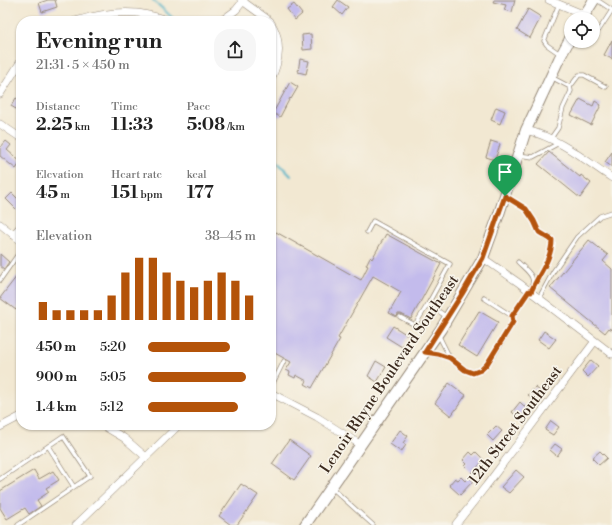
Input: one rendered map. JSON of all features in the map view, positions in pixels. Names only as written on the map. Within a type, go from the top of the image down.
[{"type":"main road","points":[[586,12],[594,0]]},
{"type":"main road","name":"Lenoir Rhyne Boulevard Southeast","points":[[305,525],[448,318],[483,258],[526,130],[565,48]]},
{"type":"street","points":[[228,16],[236,10],[243,0],[263,16]]},
{"type":"street","points":[[549,0],[574,12]]},
{"type":"street","points":[[92,16],[126,12],[152,16]]},
{"type":"street","points":[[276,34],[279,48],[276,69]]},
{"type":"street","points":[[0,94],[16,69]]},
{"type":"street","points":[[0,124],[16,135]]},
{"type":"street","points":[[526,130],[560,142],[612,178]]},
{"type":"street","points":[[0,224],[16,238]]},
{"type":"street","points":[[13,235],[16,232]]},
{"type":"street","points":[[483,258],[539,298],[612,354]]},
{"type":"street","name":"12th Street Southeast","points":[[456,524],[595,341]]},
{"type":"street","points":[[276,396],[317,417],[361,445]]},
{"type":"street","points":[[0,427],[16,419]]},
{"type":"street","points":[[110,430],[124,438],[146,457]]},
{"type":"street","points":[[76,525],[174,430]]},
{"type":"lane","points":[[597,0],[612,10],[600,28]]},
{"type":"lane","points":[[559,4],[544,40],[547,45],[561,55]]},
{"type":"lane","points":[[551,138],[558,128],[563,108],[571,91],[570,87],[579,75],[584,75],[606,87]]},
{"type":"lane","points":[[550,77],[570,87]]},
{"type":"lane","points":[[517,155],[533,157],[560,142]]},
{"type":"lane","points":[[425,352],[450,358],[465,370],[473,373],[481,370],[487,364],[513,322],[512,316],[530,292],[546,265],[552,248],[552,240],[539,232],[526,209],[505,196]]},
{"type":"lane","points":[[539,298],[577,237],[600,216],[612,212]]},
{"type":"lane","points":[[367,232],[372,221],[450,264],[415,325],[400,317]]},
{"type":"lane","points":[[0,280],[16,257]]},
{"type":"lane","points":[[518,262],[533,277],[534,284]]},
{"type":"lane","points":[[484,298],[512,316]]},
{"type":"lane","points":[[428,304],[448,318]]},
{"type":"lane","points":[[438,333],[450,358]]},
{"type":"lane","points":[[276,377],[284,360]]},
{"type":"lane","points":[[0,479],[63,436],[90,476],[20,524]]},
{"type":"lane","points":[[48,446],[74,486]]},
{"type":"lane","points":[[331,488],[373,525]]},
{"type":"building","points":[[48,0],[55,0],[57,7],[42,12],[39,3]]},
{"type":"building","points":[[338,0],[348,7],[342,15],[333,7]]},
{"type":"building","points":[[494,0],[515,0],[512,12],[504,10],[506,5],[493,2]]},
{"type":"building","points":[[294,4],[302,14],[295,20],[287,9]]},
{"type":"building","points":[[528,9],[541,17],[530,38],[517,30]]},
{"type":"building","points":[[311,34],[312,49],[303,50],[302,35]]},
{"type":"building","points":[[612,40],[612,59],[604,55]]},
{"type":"building","points":[[300,59],[309,61],[306,74],[298,72]]},
{"type":"building","points":[[290,82],[298,87],[291,99],[290,98],[280,117],[276,115],[276,108]]},
{"type":"building","points":[[16,98],[16,109],[11,106]]},
{"type":"building","points":[[580,99],[593,106],[595,101],[601,105],[591,125],[571,115]]},
{"type":"building","points":[[496,107],[505,111],[500,124],[491,120]]},
{"type":"building","points":[[6,141],[11,145],[7,150],[16,158],[16,169],[0,156],[0,148]]},
{"type":"building","points":[[491,141],[500,144],[495,160],[486,157]]},
{"type":"building","points":[[549,152],[580,177],[581,175],[591,183],[580,198],[538,164]]},
{"type":"building","points":[[612,152],[612,167],[605,162]]},
{"type":"building","points":[[12,193],[16,197],[16,209],[6,199]]},
{"type":"building","points":[[276,232],[361,280],[368,266],[366,265],[370,257],[372,259],[386,234],[441,264],[411,319],[401,314],[398,314],[397,317],[389,313],[401,292],[373,276],[312,388],[305,384],[307,381],[296,375],[295,378],[289,375],[290,372],[286,370],[291,362],[276,354]]},
{"type":"building","points":[[589,240],[608,255],[603,261],[612,269],[612,330],[609,328],[605,333],[550,288]]},
{"type":"building","points":[[0,254],[9,262],[4,269],[0,266]]},
{"type":"building","points":[[16,277],[16,310],[0,298]]},
{"type":"building","points":[[479,311],[498,322],[477,357],[458,345]]},
{"type":"building","points":[[393,326],[409,336],[402,347],[386,337]]},
{"type":"building","points":[[544,331],[556,339],[549,348],[538,340]]},
{"type":"building","points":[[591,360],[598,366],[588,377],[582,371]]},
{"type":"building","points":[[376,361],[386,367],[377,382],[368,376]]},
{"type":"building","points":[[449,383],[466,395],[451,416],[435,403]]},
{"type":"building","points":[[535,387],[540,391],[534,399],[528,395]]},
{"type":"building","points":[[520,402],[528,410],[520,419],[512,412]]},
{"type":"building","points":[[551,421],[559,427],[553,435],[545,430]]},
{"type":"building","points":[[496,426],[502,431],[493,441],[487,435]]},
{"type":"building","points":[[400,430],[408,436],[403,443],[406,445],[401,452],[390,444]]},
{"type":"building","points":[[289,440],[311,456],[294,480],[272,464]]},
{"type":"building","points":[[555,444],[562,449],[557,456],[550,450]]},
{"type":"building","points":[[600,451],[607,458],[599,465],[592,458]]},
{"type":"building","points":[[470,452],[473,455],[476,452],[484,460],[472,473],[465,466],[467,464],[463,460]]},
{"type":"building","points":[[34,470],[39,479],[53,471],[59,480],[46,488],[49,492],[37,500],[41,506],[29,514],[25,508],[7,519],[0,508],[0,491]]},
{"type":"building","points":[[516,470],[524,477],[509,493],[501,487]]},
{"type":"building","points":[[461,477],[465,481],[469,477],[473,481],[460,495],[449,485],[455,478],[458,480]]},
{"type":"building","points":[[241,484],[258,495],[237,525],[231,525],[219,516]]},
{"type":"waterway","points":[[153,0],[171,16]]},
{"type":"waterway","points":[[276,160],[291,176]]},
{"type":"route","points":[[505,196],[526,209],[539,232],[552,240],[552,248],[546,265],[534,284],[531,292],[529,291],[512,316],[513,322],[487,364],[481,370],[473,373],[465,370],[450,358],[425,352],[441,329],[483,258],[505,196]]}]
